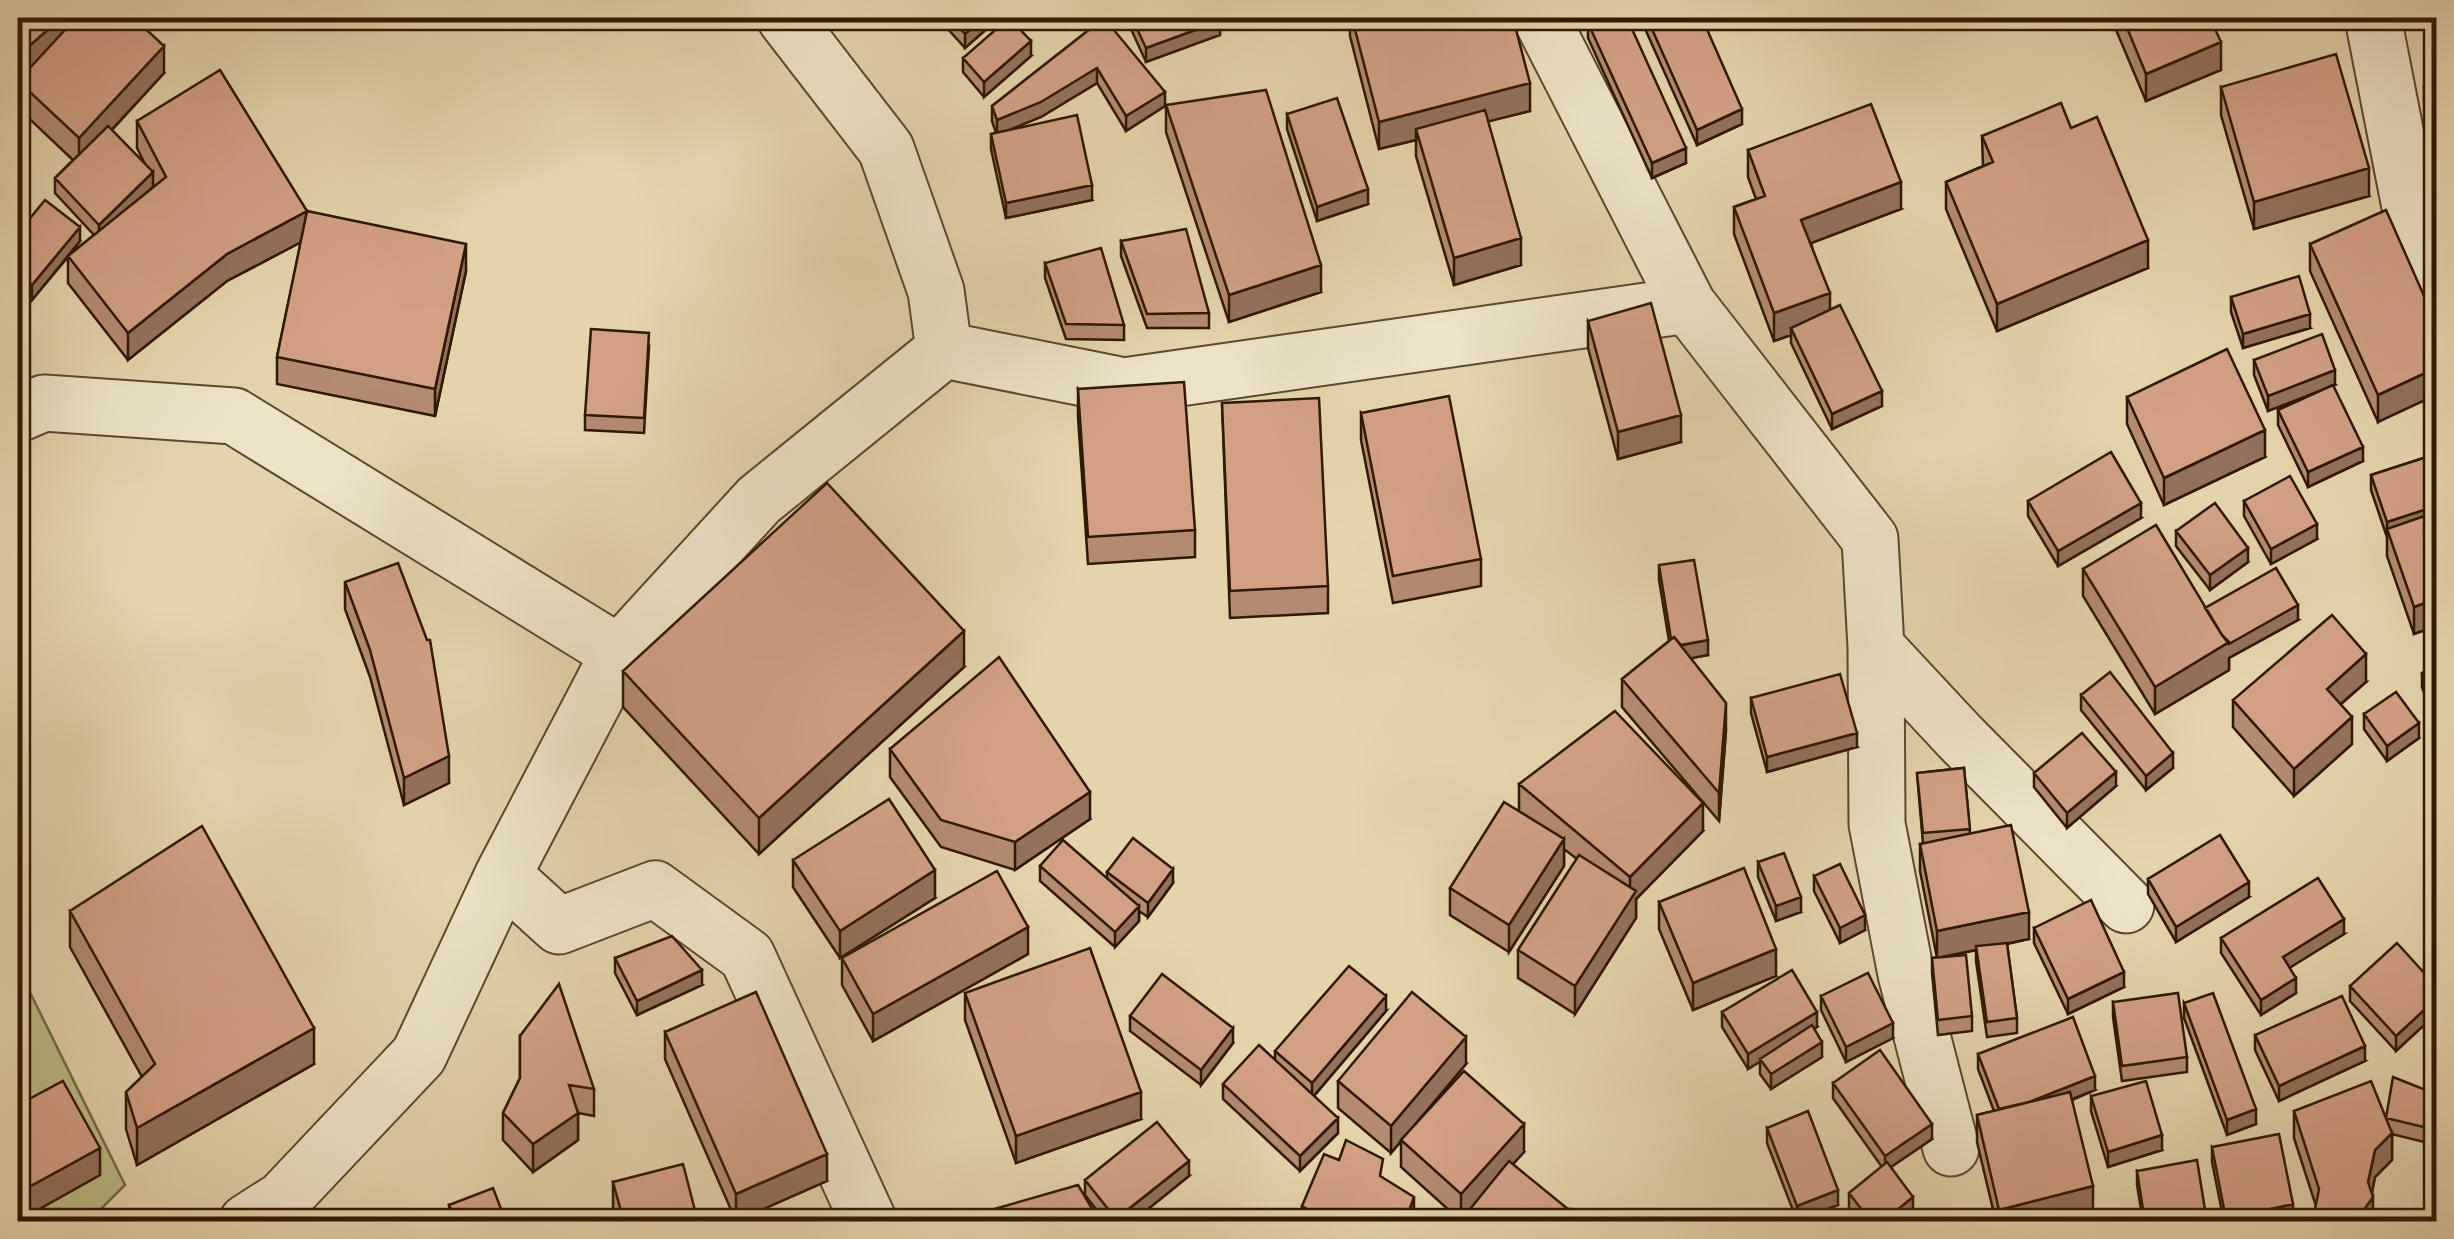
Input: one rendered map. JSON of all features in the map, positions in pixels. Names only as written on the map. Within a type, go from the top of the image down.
[{"type":"street","points":[[785,18],[886,148],[936,291],[944,350]]},
{"type":"street","points":[[1541,18],[1688,305],[1870,539],[1876,647],[1876,824],[1906,974],[1952,1148]]},
{"type":"street","points":[[2374,18],[2411,212],[2436,292]]},
{"type":"street","points":[[944,350],[1124,386],[1688,305]]},
{"type":"street","points":[[247,1222],[283,1199],[420,1055],[503,875],[619,652],[759,500],[944,350]]},
{"type":"street","points":[[18,414],[44,403],[234,416],[619,652]]},
{"type":"street","points":[[1876,647],[2126,905]]},
{"type":"street","points":[[503,875],[558,926],[655,889],[746,956],[869,1222]]},
{"type":"green space","points":[[18,968],[125,1185],[89,1221],[18,1221]]},
{"type":"building","points":[[18,18],[61,18],[18,56]]},
{"type":"building","points":[[76,18],[134,18],[164,46],[79,138],[18,81]]},
{"type":"building","points":[[951,18],[983,18],[965,34]]},
{"type":"building","points":[[1009,18],[1031,41],[984,82],[963,58]]},
{"type":"building","points":[[1104,18],[1165,92],[1126,116],[1097,68],[1041,102],[997,120],[992,106]]},
{"type":"building","points":[[1132,18],[1219,18],[1220,21],[1146,48]]},
{"type":"building","points":[[1352,18],[1513,18],[1530,83],[1379,122]]},
{"type":"building","points":[[1600,18],[1627,18],[1686,148],[1652,163],[1588,23]]},
{"type":"building","points":[[1647,18],[1702,18],[1742,109],[1697,130]]},
{"type":"building","points":[[2123,18],[2210,18],[2221,42],[2146,74]]},
{"type":"building","points":[[2336,54],[2369,168],[2254,202],[2221,87]]},
{"type":"building","points":[[220,70],[307,211],[227,254],[128,333],[68,256],[166,177],[137,121]]},
{"type":"building","points":[[2436,83],[2436,132],[2424,87]]},
{"type":"building","points":[[1266,90],[1321,265],[1229,295],[1166,105]]},
{"type":"building","points":[[1337,98],[1368,189],[1317,207],[1287,114]]},
{"type":"building","points":[[2061,103],[2071,128],[2097,117],[2148,240],[1997,304],[1946,182],[1993,162],[1982,136]]},
{"type":"building","points":[[1871,104],[1901,182],[1801,220],[1830,293],[1774,313],[1734,207],[1765,196],[1748,150]]},
{"type":"building","points":[[1485,110],[1521,238],[1454,258],[1416,129]]},
{"type":"building","points":[[1077,115],[1092,185],[1006,203],[991,134]]},
{"type":"building","points":[[108,126],[153,172],[99,225],[55,178]]},
{"type":"building","points":[[45,200],[80,227],[32,285],[18,274],[18,233]]},
{"type":"building","points":[[2386,210],[2436,323],[2436,368],[2378,395],[2310,244]]},
{"type":"building","points":[[307,211],[466,244],[435,389],[277,357]]},
{"type":"building","points":[[1186,229],[1209,313],[1147,314],[1121,241]]},
{"type":"building","points":[[1101,248],[1124,325],[1066,324],[1045,263]]},
{"type":"building","points":[[2299,276],[2310,314],[2243,334],[2231,297]]},
{"type":"building","points":[[1651,303],[1681,415],[1618,432],[1588,321]]},
{"type":"building","points":[[1840,305],[1882,391],[1832,414],[1791,328]]},
{"type":"building","points":[[591,329],[649,333],[644,418],[585,415]]},
{"type":"building","points":[[2322,334],[2335,370],[2268,396],[2254,360]]},
{"type":"building","points":[[2227,349],[2265,430],[2164,478],[2127,397]]},
{"type":"building","points":[[1184,382],[1195,530],[1088,537],[1078,389]]},
{"type":"building","points":[[2333,385],[2363,447],[2308,472],[2278,410]]},
{"type":"building","points":[[1449,396],[1481,559],[1393,576],[1361,413]]},
{"type":"building","points":[[1319,398],[1328,586],[1230,591],[1222,403]]},
{"type":"building","points":[[2111,452],[2141,503],[2058,551],[2028,501]]},
{"type":"building","points":[[2436,454],[2436,506],[2387,522],[2371,475]]},
{"type":"building","points":[[2290,476],[2317,524],[2271,549],[2244,501]]},
{"type":"building","points":[[827,483],[964,631],[759,818],[623,671]]},
{"type":"building","points":[[2215,503],[2248,548],[2210,575],[2176,531]]},
{"type":"building","points":[[2436,512],[2436,599],[2414,607],[2387,529]]},
{"type":"building","points":[[2156,525],[2229,642],[2155,687],[2083,569]]},
{"type":"building","points":[[1694,560],[1708,640],[1681,645],[1674,637],[1671,639],[1659,565]]},
{"type":"building","points":[[398,563],[430,640],[449,756],[404,778],[370,650],[345,582]]},
{"type":"building","points":[[2276,568],[2298,605],[2229,644],[2205,608]]},
{"type":"building","points":[[2332,615],[2366,654],[2327,689],[2352,717],[2294,769],[2233,700]]},
{"type":"building","points":[[1674,637],[1726,703],[1719,793],[1622,679]]},
{"type":"building","points":[[999,657],[1090,792],[1015,842],[941,820],[890,749]]},
{"type":"building","points":[[2436,667],[2436,711],[2422,673]]},
{"type":"building","points":[[2110,672],[2173,753],[2146,776],[2081,695]]},
{"type":"building","points":[[1840,674],[1857,733],[1767,757],[1751,698]]},
{"type":"building","points":[[2396,692],[2419,723],[2387,746],[2364,714]]},
{"type":"building","points":[[1615,711],[1703,803],[1630,877],[1519,784]]},
{"type":"building","points":[[2082,733],[2116,772],[2067,813],[2034,773]]},
{"type":"building","points":[[2436,740],[2436,803],[2426,743]]},
{"type":"building","points":[[1964,768],[1970,829],[1923,833],[1917,773]]},
{"type":"building","points":[[889,799],[935,870],[840,931],[793,860]]},
{"type":"building","points":[[1504,802],[1564,839],[1509,925],[1450,888]]},
{"type":"building","points":[[2011,825],[2029,912],[1937,931],[1920,844]]},
{"type":"building","points":[[202,826],[314,1028],[137,1128],[126,1092],[155,1064],[70,911]]},
{"type":"building","points":[[2220,835],[2249,882],[2176,927],[2148,879]]},
{"type":"building","points":[[1133,838],[1173,869],[1148,903],[1107,872]]},
{"type":"building","points":[[1063,840],[1139,906],[1115,932],[1040,866]]},
{"type":"building","points":[[1784,853],[1801,897],[1776,906],[1758,862]]},
{"type":"building","points":[[1579,855],[1636,891],[1575,986],[1518,950]]},
{"type":"building","points":[[1840,864],[1865,915],[1840,928],[1814,876]]},
{"type":"building","points":[[1744,868],[1776,949],[1693,983],[1659,902]]},
{"type":"building","points":[[997,871],[1028,927],[873,1014],[842,958]]},
{"type":"building","points":[[2318,878],[2344,919],[2283,957],[2296,978],[2261,1000],[2221,938]]},
{"type":"building","points":[[2091,900],[2124,972],[2068,999],[2034,928]]},
{"type":"building","points":[[672,936],[702,970],[637,1001],[615,958]]},
{"type":"building","points":[[2007,943],[2017,1018],[1987,1022],[1976,946]]},
{"type":"building","points":[[2397,943],[2436,986],[2436,999],[2396,1036],[2350,986]]},
{"type":"building","points":[[1090,948],[1141,1092],[1016,1136],[965,993]]},
{"type":"building","points":[[1966,955],[1972,1016],[1938,1020],[1932,958]]},
{"type":"building","points":[[1349,966],[1386,996],[1312,1083],[1275,1051]]},
{"type":"building","points":[[1792,970],[1817,1012],[1748,1054],[1722,1012]]},
{"type":"building","points":[[1868,973],[1893,1023],[1846,1047],[1821,996]]},
{"type":"building","points":[[1162,974],[1233,1028],[1201,1070],[1130,1016]]},
{"type":"building","points":[[559,984],[594,1089],[569,1085],[578,1113],[533,1144],[503,1113],[520,1078],[520,1036]]},
{"type":"building","points":[[756,992],[827,1154],[736,1194],[665,1032]]},
{"type":"building","points":[[1412,992],[1466,1037],[1391,1126],[1338,1081]]},
{"type":"building","points":[[2178,993],[2187,1057],[2122,1066],[2113,1002]]},
{"type":"building","points":[[2213,993],[2256,1109],[2227,1120],[2184,1003]]},
{"type":"building","points":[[2342,996],[2365,1046],[2279,1086],[2255,1035]]},
{"type":"building","points":[[2073,1017],[2095,1076],[2029,1102],[1999,1109],[1978,1054]]},
{"type":"building","points":[[1812,1025],[1822,1042],[1771,1074],[1760,1059]]},
{"type":"building","points":[[1259,1045],[1338,1118],[1300,1156],[1223,1084]]},
{"type":"building","points":[[1880,1050],[1932,1124],[1885,1156],[1833,1083]]},
{"type":"building","points":[[1464,1071],[1524,1124],[1461,1194],[1401,1140]]},
{"type":"building","points":[[2393,1077],[2436,1094],[2436,1130],[2386,1118]]},
{"type":"building","points":[[63,1081],[100,1148],[18,1193],[18,1105]]},
{"type":"building","points":[[2146,1081],[2162,1135],[2108,1152],[2091,1096]]},
{"type":"building","points":[[2371,1081],[2392,1133],[2375,1150],[2368,1182],[2373,1197],[2356,1221],[2314,1214],[2319,1189],[2294,1111]]},
{"type":"building","points":[[2070,1092],[2093,1186],[1999,1210],[1977,1115]]},
{"type":"building","points":[[1808,1111],[1838,1190],[1797,1206],[1767,1128]]},
{"type":"building","points":[[1157,1122],[1189,1161],[1116,1219],[1085,1180]]},
{"type":"building","points":[[2279,1134],[2293,1204],[2226,1219],[2212,1147]]},
{"type":"building","points":[[1346,1140],[1383,1159],[1380,1176],[1414,1197],[1405,1222],[1315,1222],[1318,1216],[1302,1206],[1324,1154],[1339,1160]]},
{"type":"building","points":[[2197,1160],[2207,1222],[2145,1222],[2137,1171]]},
{"type":"building","points":[[1509,1161],[1569,1210],[1559,1222],[1475,1222],[1466,1214]]},
{"type":"building","points":[[1887,1162],[1913,1197],[1882,1222],[1871,1222],[1849,1193]]},
{"type":"building","points":[[683,1164],[698,1222],[624,1222],[613,1182]]},
{"type":"building","points":[[1078,1185],[1100,1222],[971,1222],[970,1216]]},
{"type":"building","points":[[493,1188],[506,1222],[456,1222],[449,1205]]},
{"type":"building","points":[[854,1213],[857,1222],[825,1222]]},
{"type":"building","points":[[1619,1214],[1627,1222],[1610,1222]]},
{"type":"building","points":[[2380,1215],[2413,1222],[2379,1222]]}]
